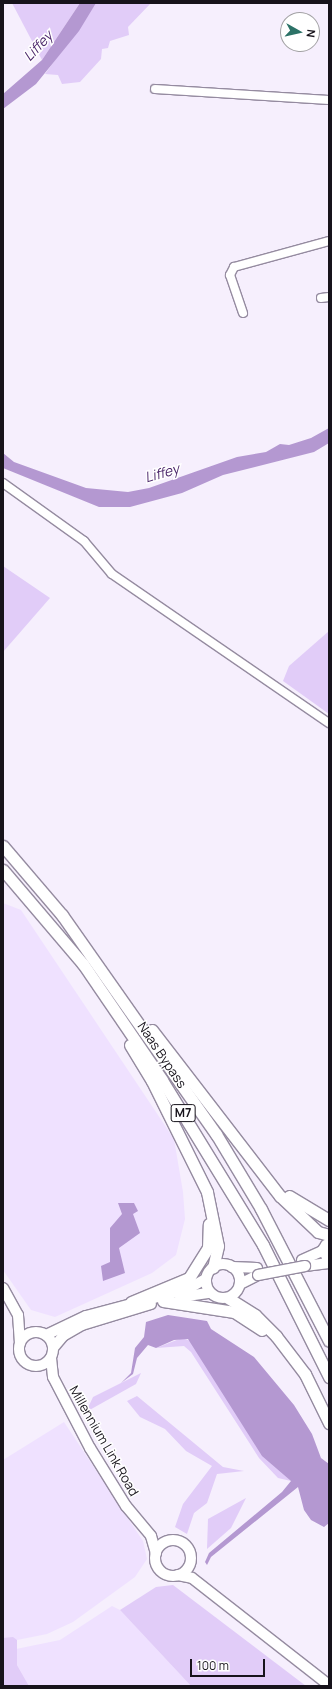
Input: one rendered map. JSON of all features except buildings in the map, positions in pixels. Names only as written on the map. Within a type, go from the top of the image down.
[{"type":"highway","name":"Naas Bypass","points":[[3,846],[62,915],[216,1134],[261,1209],[329,1341]]},
{"type":"highway","name":"Naas Bypass","points":[[3,870],[83,964],[167,1087],[263,1245],[329,1377]]},
{"type":"highway","name":"M7","points":[[32,905],[152,1081],[200,1178],[217,1236],[217,1255],[213,1267]]},
{"type":"highway","name":"M7","points":[[100,969],[139,1013],[260,1170],[301,1217],[328,1240]]},
{"type":"highway","name":"M7","points":[[260,1170],[300,1205],[329,1220]]},
{"type":"highway","name":"M7","points":[[131,1302],[178,1284],[200,1267],[210,1238],[200,1178]]},
{"type":"highway","points":[[228,1298],[255,1315],[288,1352],[305,1374],[329,1423]]},
{"type":"highway","points":[[163,1301],[234,1312],[288,1352]]},
{"type":"main road","points":[[3,1288],[18,1315],[36,1332],[46,1335],[86,1316],[131,1302],[188,1289],[205,1279],[213,1267],[225,1264],[232,1267],[258,1272],[304,1263],[329,1263],[328,1240]]},
{"type":"main road","points":[[304,1263],[322,1251],[328,1240]]},
{"type":"main road","points":[[232,1267],[239,1275],[240,1284]]},
{"type":"main road","points":[[205,1279],[210,1293],[218,1298],[228,1298],[240,1284],[258,1272]]},
{"type":"main road","points":[[18,1315],[20,1343],[24,1362],[38,1366],[52,1353],[63,1336],[82,1325],[163,1301],[210,1293]]},
{"type":"main road","points":[[20,1343],[26,1335],[36,1332]]},
{"type":"main road","points":[[46,1335],[52,1353]]},
{"type":"main road","name":"Millennium Link Road","points":[[52,1353],[53,1376],[90,1448],[126,1506],[150,1536],[156,1552]]},
{"type":"main road","name":"Millennium Link Road","points":[[38,1366],[53,1376]]},
{"type":"main road","name":"Millennium Link Road","points":[[150,1536],[165,1542]]},
{"type":"main road","points":[[192,1578],[187,1547],[180,1541],[165,1542],[156,1552],[161,1571],[192,1578],[329,1685]]},
{"type":"main road","points":[[178,1575],[189,1566]]},
{"type":"street","points":[[155,89],[329,100]]},
{"type":"street","points":[[243,313],[230,275],[234,267],[329,240]]},
{"type":"street","points":[[3,483],[84,541],[112,574],[329,723]]},
{"type":"shaded area","points":[[12,3],[80,3],[42,60]]},
{"type":"shaded area","points":[[80,3],[96,3],[79,31],[36,84],[3,109],[3,94],[42,60]]},
{"type":"shaded area","points":[[96,3],[151,3],[128,27],[129,35],[110,41],[108,48],[102,49],[101,59],[80,82],[62,84],[58,75],[45,74]]},
{"type":"shaded area","points":[[329,428],[329,443],[314,452],[223,475],[182,493],[130,507],[99,507],[3,468],[3,453],[14,462],[86,488],[128,492],[149,488],[237,457],[266,452],[280,444],[289,445],[311,438]]},
{"type":"shaded area","points":[[3,566],[50,598],[3,652]]},
{"type":"shaded area","points":[[329,631],[329,714],[283,681],[289,666]]},
{"type":"shaded area","points":[[3,903],[21,910],[174,1139],[183,1192],[185,1219],[176,1255],[152,1273],[55,1317],[31,1310],[3,1270]]},
{"type":"shaded area","points":[[118,1203],[134,1203],[138,1211],[133,1214],[140,1233],[119,1248],[125,1273],[103,1281],[101,1266],[110,1262],[110,1228],[122,1214]]},
{"type":"shaded area","points":[[168,1315],[207,1321],[211,1329],[254,1357],[294,1405],[312,1434],[321,1458],[329,1464],[329,1523],[324,1527],[311,1520],[304,1510],[298,1487],[211,1557],[207,1565],[205,1562],[209,1553],[282,1492],[291,1481],[262,1456],[188,1339],[174,1340],[156,1348],[148,1345],[137,1358],[133,1374],[121,1383],[131,1373],[135,1348],[144,1337],[146,1322]]},
{"type":"shaded area","points":[[182,1338],[191,1341],[253,1441],[291,1481],[278,1478],[259,1458],[191,1352],[184,1346],[156,1348]]},
{"type":"shaded area","points":[[141,1373],[136,1384],[86,1412],[93,1397]]},
{"type":"shaded area","points":[[137,1396],[223,1467],[244,1471],[217,1474],[207,1503],[194,1513],[187,1534],[175,1527],[183,1504],[212,1466],[186,1451],[165,1429],[140,1417],[127,1401]]},
{"type":"shaded area","points":[[64,1422],[143,1541],[147,1559],[135,1577],[73,1622],[47,1634],[17,1640],[3,1638],[3,1460]]},
{"type":"shaded area","points":[[246,1498],[231,1528],[207,1549],[208,1519]]},
{"type":"shaded area","points":[[173,1585],[306,1686],[191,1686],[120,1610],[156,1587]]},
{"type":"shaded area","points":[[112,1606],[120,1610],[191,1686],[29,1686],[17,1665],[16,1649],[60,1640]]},
{"type":"shaded area","points":[[13,1637],[17,1640],[17,1665],[29,1686],[3,1686],[3,1638]]},
{"type":"water label","name":"Liffey","points":[[38,46]]},
{"type":"water label","name":"Liffey","points":[[162,473]]}]
